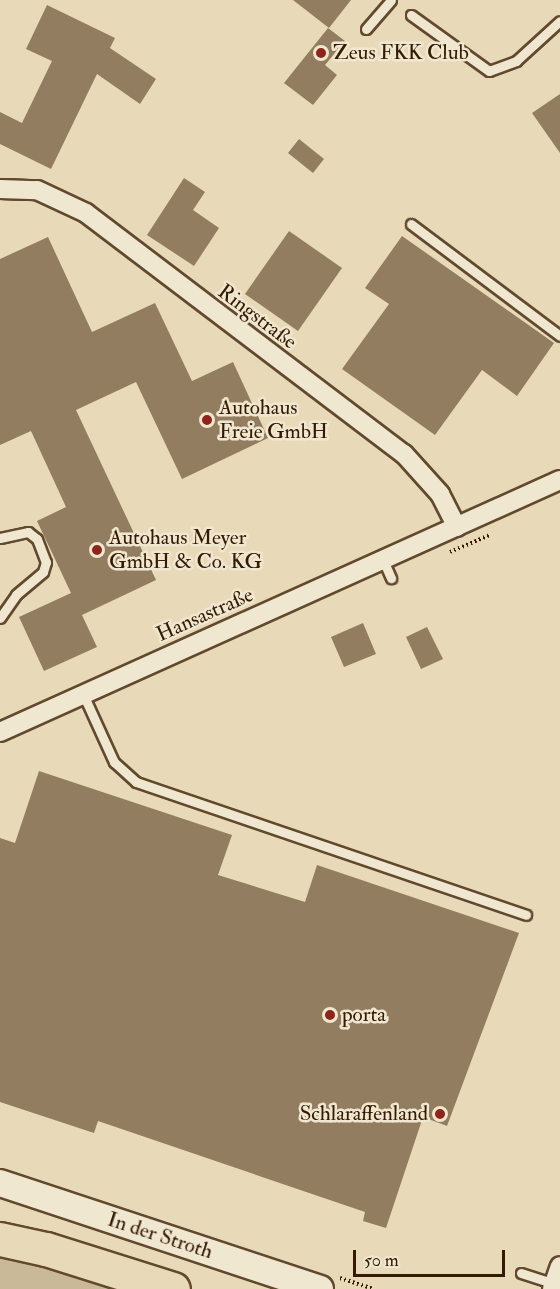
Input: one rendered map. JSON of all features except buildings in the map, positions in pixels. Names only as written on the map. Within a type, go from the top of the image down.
[{"type":"highway","points":[[0,1239],[46,1249],[173,1289]]},
{"type":"street","name":"Ringstraße","points":[[0,189],[37,190],[86,213],[404,454],[440,494],[457,527]]},
{"type":"street","name":"Hansastraße","points":[[0,732],[560,480]]},
{"type":"street","name":"In der Stroth","points":[[0,1183],[320,1289]]},
{"type":"street","points":[[553,1287],[560,1266]]},
{"type":"lane","points":[[366,29],[391,0]]},
{"type":"lane","points":[[411,15],[489,71],[516,61],[560,21]]},
{"type":"lane","points":[[411,224],[560,336]]},
{"type":"lane","points":[[0,538],[28,532],[37,540],[46,562],[43,572],[16,595],[0,618]]},
{"type":"lane","points":[[383,560],[391,578]]},
{"type":"lane","points":[[83,694],[114,762],[136,782],[526,915]]},
{"type":"lane","points":[[521,1273],[553,1287]]},
{"type":"shaded area","points":[[0,1239],[173,1289],[0,1289]]},
{"type":"place","name":"Zeus FKK Club","points":[[321,53]]},
{"type":"place","name":"Autohaus Freie GmbH","points":[[207,420]]},
{"type":"place","name":"Autohaus Meyer GmbH & Co. KG","points":[[97,550]]},
{"type":"place","name":"porta","points":[[330,1015]]},
{"type":"place","name":"Schlaraffenland","points":[[440,1114]]}]
